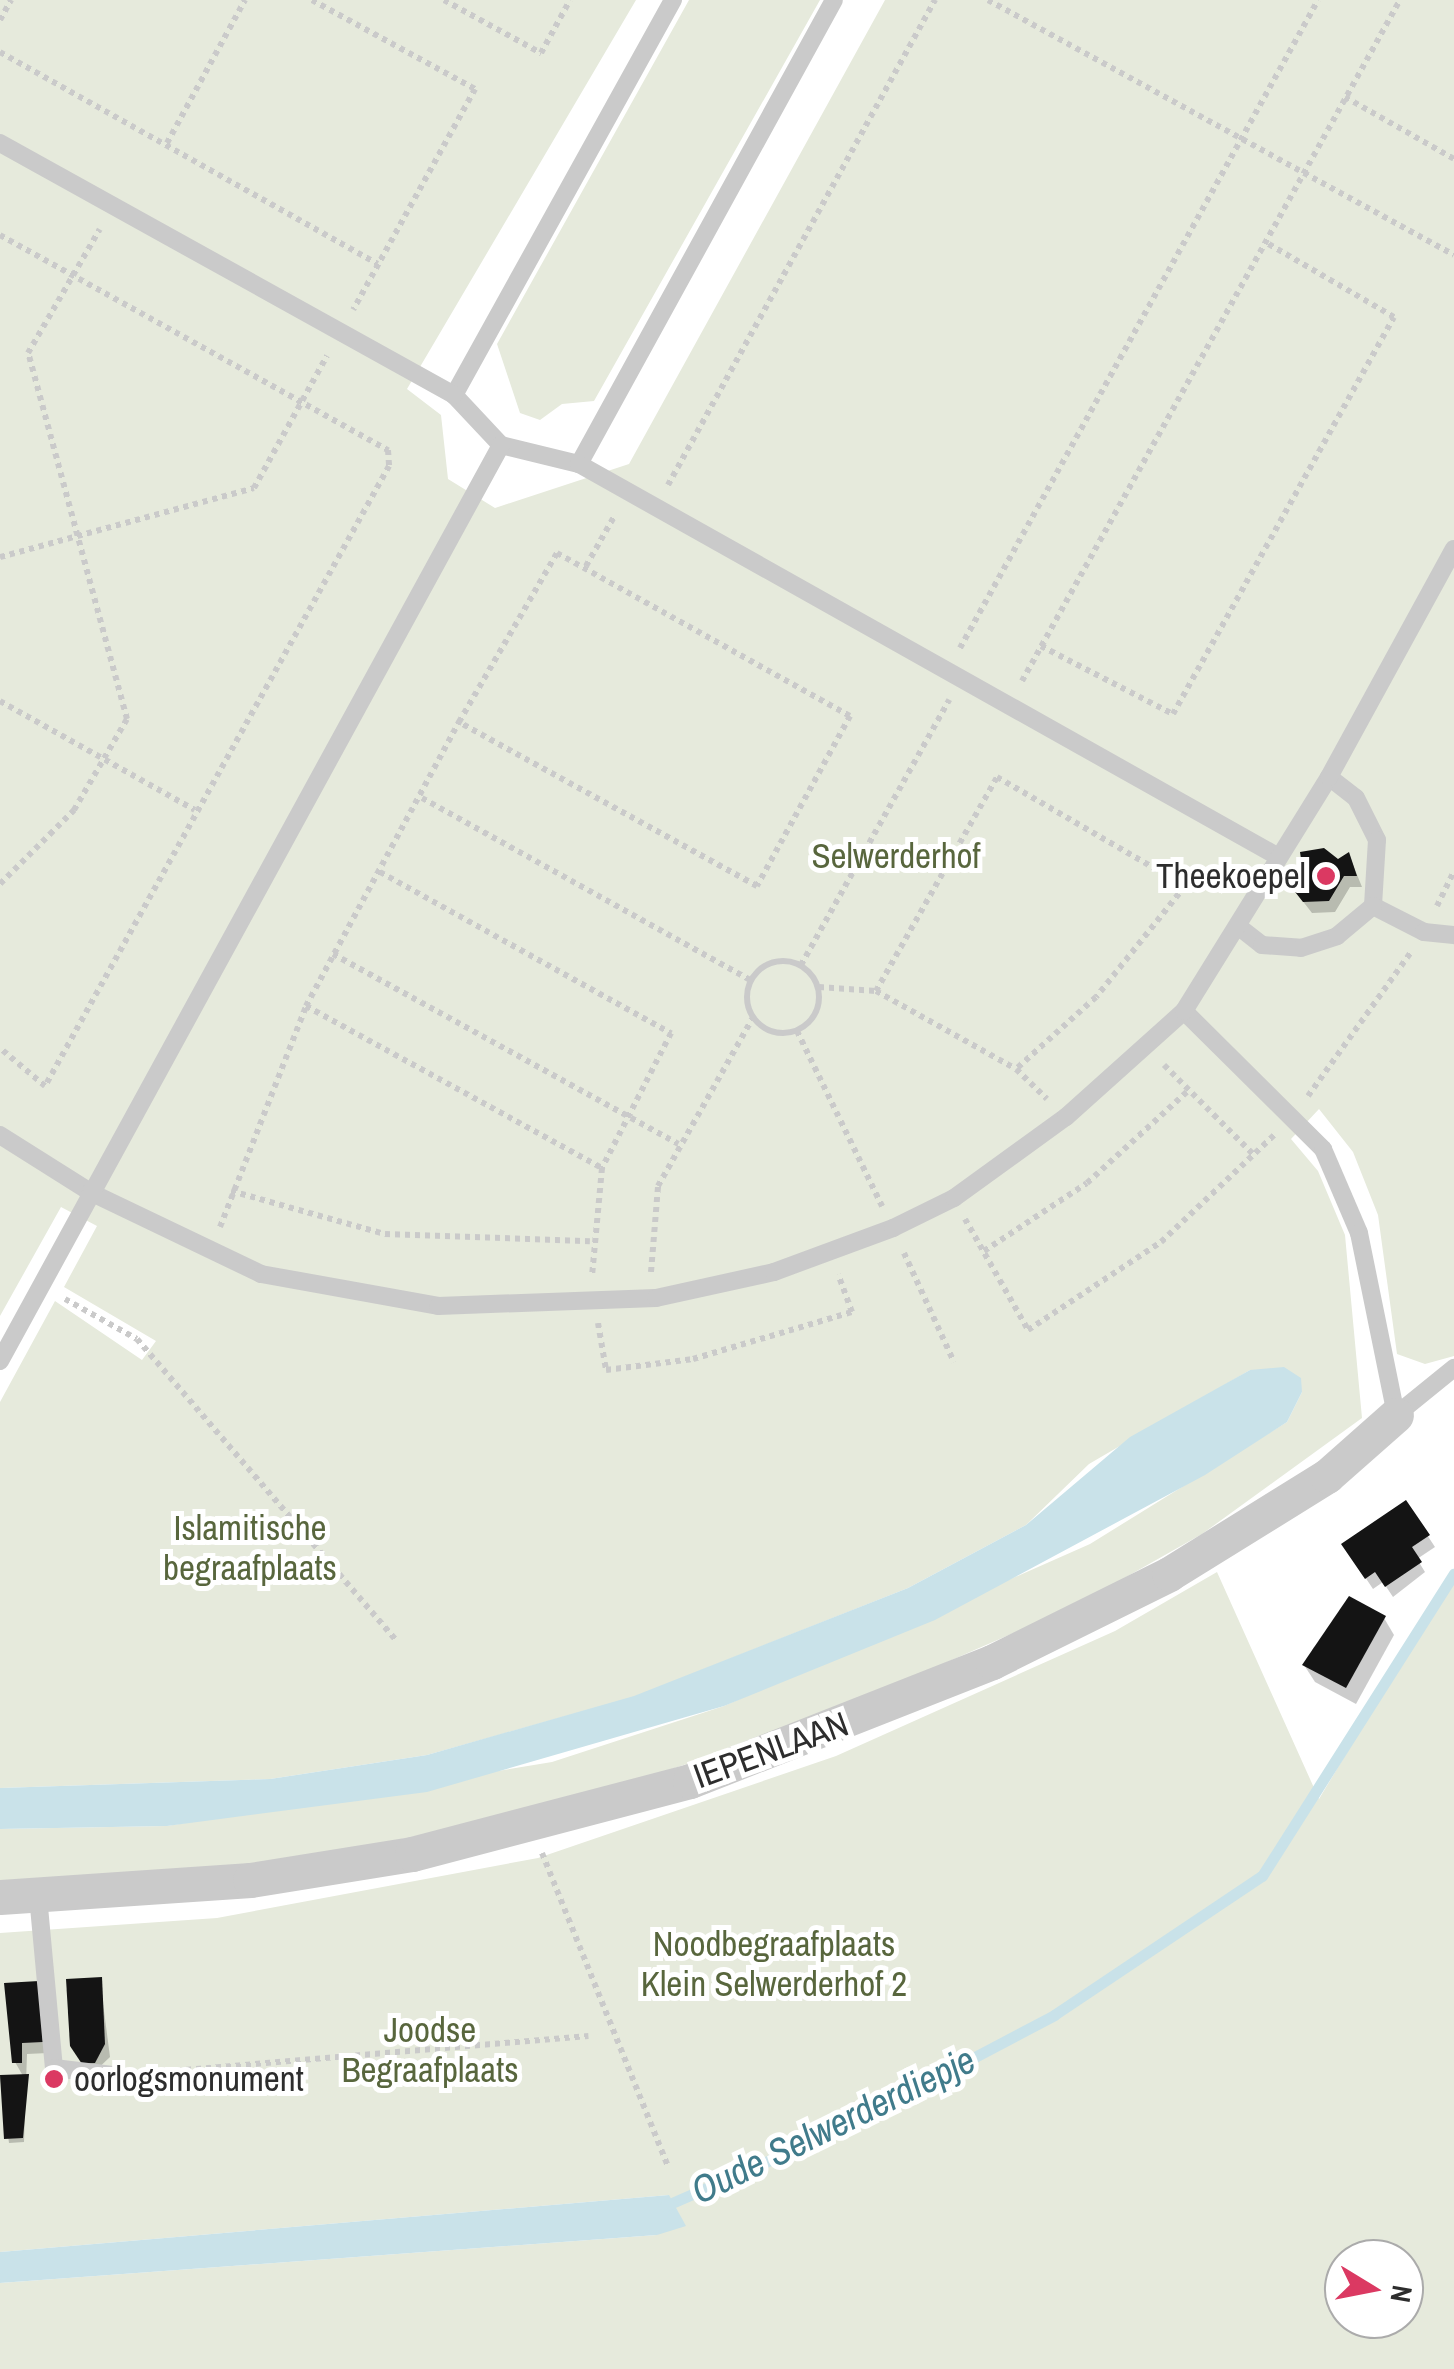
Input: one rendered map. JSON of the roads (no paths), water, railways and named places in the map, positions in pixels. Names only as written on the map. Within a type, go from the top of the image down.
[{"type":"street","name":"IEPENLAAN","points":[[0,1897],[250,1880],[532,1829],[690,1781],[992,1662],[1169,1574],[1327,1476],[1396,1415]]},
{"type":"lane","points":[[454,395],[673,0]]},
{"type":"lane","points":[[579,464],[834,0]]},
{"type":"lane","points":[[0,143],[454,395],[500,445],[579,464],[1277,856]]},
{"type":"lane","points":[[0,1361],[500,445]]},
{"type":"lane","points":[[0,1135],[90,1192],[262,1274],[438,1306],[594,1306],[656,1298],[829,1252],[893,1228],[954,1198],[1066,1116],[1184,1011],[1239,928],[1277,856],[1329,777],[1454,548]]},
{"type":"lane","points":[[1239,928],[1262,945],[1301,948],[1337,936],[1373,906],[1376,840],[1356,798],[1329,777]]},
{"type":"lane","points":[[1373,906],[1424,932],[1454,935]]},
{"type":"lane","points":[[1184,1011],[1296,1114],[1323,1149],[1359,1233],[1396,1415]]},
{"type":"lane","name":"IEPENLAAN","points":[[1396,1415],[1454,1368]]},
{"type":"lane","points":[[38,1896],[54,2068],[113,2075]]},
{"type":"water","points":[[1284,1367],[1301,1378],[1302,1392],[1287,1422],[1205,1475],[935,1620],[724,1706],[427,1792],[167,1826],[0,1829],[0,1788],[270,1779],[427,1755],[634,1696],[908,1588],[1026,1525],[1130,1437],[1250,1370]]},
{"type":"water","points":[[669,2195],[686,2226],[657,2235],[0,2283],[0,2252]]},
{"type":"waterway","name":"Oude Selwerderdiepje","points":[[665,2206],[823,2137],[1054,2015],[1262,1876],[1454,1574]]},
{"type":"place","name":"Theekoepel","points":[[1326,876]]},
{"type":"place","name":"oorlogsmonument","points":[[54,2079]]},
{"type":"park label","name":"Selwerderhof","points":[[896,856]]},
{"type":"park label","name":"Islamitische begraafplaats","points":[[250,1548]]},
{"type":"park label","name":"Noodbegraafplaats Klein Selwerderhof 2","points":[[774,1964]]},
{"type":"park label","name":"Joodse Begraafplaats","points":[[430,2050]]}]
